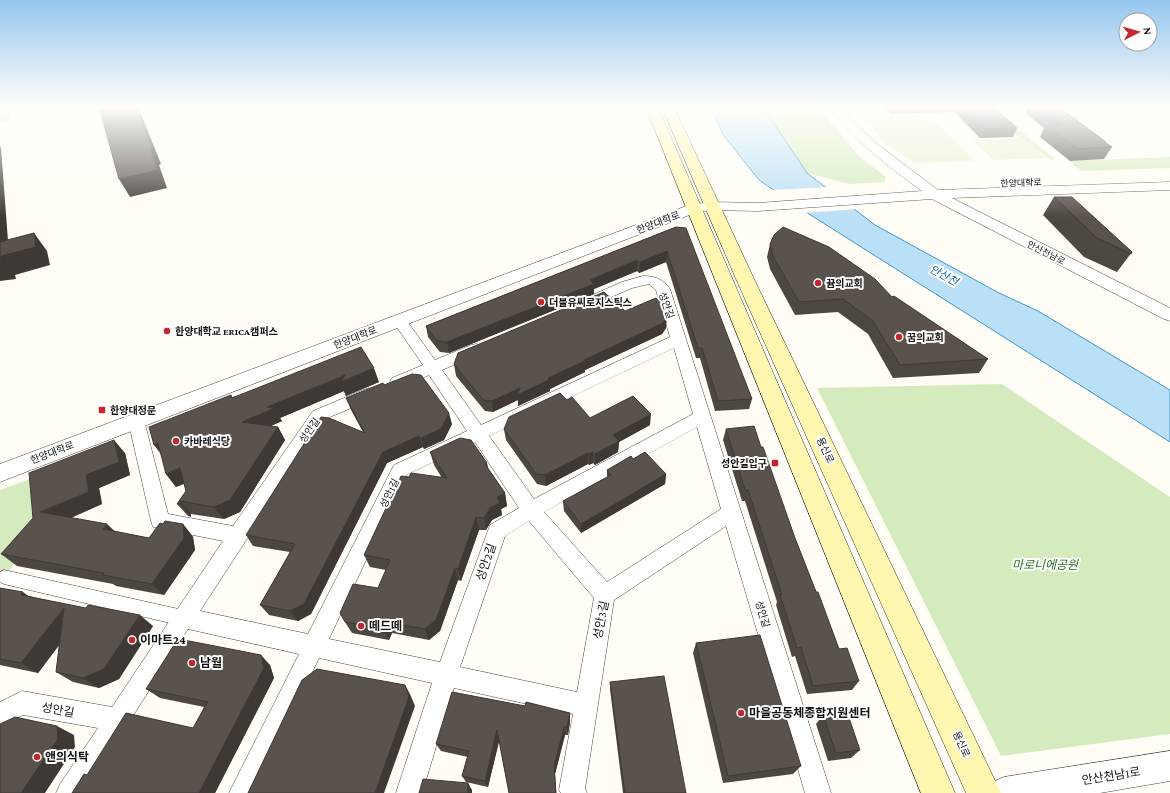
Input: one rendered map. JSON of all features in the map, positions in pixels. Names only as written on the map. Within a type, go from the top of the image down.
[{"type":"main road","name":"용신로","points":[[671,144],[936,686],[984,793]]},
{"type":"main road","name":"용신로","points":[[681,144],[703,207],[938,793]]},
{"type":"street","name":"안산천남로","points":[[860,144],[899,175],[1170,316]]},
{"type":"street","name":"안산천남로","points":[[870,144],[930,191]]},
{"type":"street","name":"한양대학로","points":[[0,473],[399,320],[703,207],[753,202],[930,191],[964,185],[1170,178]]},
{"type":"street","name":"한양대학로","points":[[930,191],[975,192],[1170,186]]},
{"type":"street","name":"성안길","points":[[575,308],[639,281],[651,280],[658,283],[663,289],[818,793]]},
{"type":"street","points":[[399,320],[531,510],[605,595]]},
{"type":"street","name":"성안1길","points":[[242,793],[312,647],[400,470],[679,339]]},
{"type":"street","name":"성안길","points":[[69,793],[183,618],[319,415],[489,344]]},
{"type":"street","name":"성안2길","points":[[409,793],[446,676],[497,532],[531,510],[702,417]]},
{"type":"street","points":[[136,420],[160,520],[238,535]]},
{"type":"street","name":"성안3길","points":[[574,793],[572,790],[605,595],[732,512]]},
{"type":"street","points":[[4,577],[312,647],[586,705]]},
{"type":"street","name":"성안길","points":[[0,714],[22,703],[117,720]]},
{"type":"street","name":"안산천남1로","points":[[1004,793],[1170,766]]},
{"type":"green space","points":[[788,144],[849,144],[859,156],[886,177],[884,182],[849,184],[807,173]]},
{"type":"green space","points":[[886,144],[958,144],[975,161],[915,163]]},
{"type":"green space","points":[[976,144],[1030,144],[1046,158],[993,160]]},
{"type":"green space","points":[[1029,144],[1037,144],[1055,159],[1051,160]]},
{"type":"green space","points":[[1170,157],[1170,168],[1081,171],[1069,161]]},
{"type":"green space","name":"마로니에공원","points":[[1002,384],[1170,497],[1170,734],[1001,756],[817,388]]},
{"type":"green space","points":[[35,477],[42,532],[0,581],[0,490]]},
{"type":"water","name":"안산천","points":[[730,144],[788,144],[807,173],[875,225],[999,293],[1038,311],[1170,390],[1170,442],[809,214],[759,180]]},
{"type":"pier","points":[[829,187],[858,209],[803,213],[771,190]]},
{"type":"building","points":[[109,144],[151,144],[152,147],[150,148],[158,170],[119,179]]},
{"type":"building","points":[[1071,144],[1107,144],[1112,147],[1077,149]]},
{"type":"building","points":[[1054,197],[1072,197],[1132,252],[1131,254],[1097,238]]},
{"type":"building","points":[[676,227],[686,228],[752,399],[718,401],[702,348],[698,348],[667,251],[640,262],[637,260],[590,280],[594,284],[447,342],[437,341],[426,326]]},
{"type":"building","points":[[783,227],[829,247],[875,279],[892,297],[894,296],[988,359],[900,365],[873,321],[843,299],[799,302],[773,256],[770,244],[774,235]]},
{"type":"building","points":[[34,233],[36,247],[1,256],[0,260],[0,242]]},
{"type":"building","points":[[604,292],[625,311],[656,298],[664,305],[667,317],[663,323],[548,378],[549,380],[517,395],[520,388],[492,401],[483,400],[454,364],[458,353]]},
{"type":"building","points":[[361,347],[374,368],[341,382],[345,375],[267,407],[275,408],[242,422],[278,427],[230,500],[214,507],[180,501],[181,504],[177,504],[186,491],[180,468],[166,474],[158,443],[154,445],[149,427],[231,395],[232,398]]},
{"type":"building","points":[[412,374],[421,375],[449,413],[441,429],[421,438],[419,436],[383,452],[304,604],[290,611],[260,605],[295,544],[246,535],[321,417],[329,418],[365,433],[346,398],[383,383],[384,385]]},
{"type":"building","points":[[560,393],[567,400],[572,397],[590,418],[633,396],[651,414],[613,435],[619,441],[595,454],[593,452],[588,453],[545,475],[536,474],[504,429],[509,417]]},
{"type":"building","points":[[754,426],[761,447],[763,447],[795,538],[816,592],[818,592],[839,649],[847,648],[859,681],[813,686],[801,647],[797,648],[780,595],[782,595],[748,490],[745,490],[726,429]]},
{"type":"building","points":[[460,438],[471,440],[505,493],[497,497],[500,503],[490,508],[484,518],[476,517],[458,569],[455,568],[436,620],[425,629],[386,622],[383,629],[345,622],[340,613],[353,584],[378,588],[390,560],[364,555],[401,476],[409,477],[411,473],[447,478],[430,452]]},
{"type":"building","points":[[114,440],[119,462],[86,475],[89,492],[40,512],[107,524],[103,529],[149,538],[160,523],[163,524],[165,521],[183,524],[184,538],[152,584],[103,575],[104,573],[1,554],[33,518],[29,473]]},
{"type":"building","points":[[645,452],[666,474],[581,524],[563,501],[611,475],[607,470],[631,456],[633,459]]},
{"type":"building","points":[[0,588],[23,592],[21,595],[86,608],[88,605],[140,615],[104,669],[83,678],[56,672],[64,608],[21,663],[0,659]]},
{"type":"building","name":"마을공동체종합지원센터","points":[[760,635],[801,766],[728,776],[696,643]]},
{"type":"building","points":[[184,640],[261,655],[264,668],[199,793],[72,793],[84,774],[87,775],[126,713],[193,728],[208,702],[146,689],[174,645]]},
{"type":"building","points":[[317,669],[405,685],[409,697],[375,793],[248,793],[302,680]]},
{"type":"building","points":[[664,676],[686,793],[625,793],[610,682]]},
{"type":"building","points":[[452,692],[525,706],[526,702],[570,713],[567,727],[564,727],[554,767],[556,793],[509,793],[497,730],[485,781],[462,776],[469,751],[436,744]]},
{"type":"building","points":[[847,712],[860,750],[836,753],[823,715]]},
{"type":"building","points":[[15,717],[57,726],[58,739],[21,793],[0,793],[0,724]]},
{"type":"building","points":[[423,779],[468,783],[468,793],[419,793]]},
{"type":"place","name":"뀸의교회","points":[[818,283]]},
{"type":"place","name":"더블유씨로지스틱스","points":[[541,302]]},
{"type":"place","name":"한양대학교 ERICA캠퍼스","points":[[167,331]]},
{"type":"place","name":"꿈의교회","points":[[899,337]]},
{"type":"place","name":"한양대정문","points":[[102,410]]},
{"type":"place","name":"카바레식당","points":[[176,441]]},
{"type":"place","name":"성안길입구","points":[[775,463]]},
{"type":"place","name":"떼드떼","points":[[361,626]]},
{"type":"place","name":"이마트24","points":[[132,640]]},
{"type":"place","name":"남월","points":[[192,663]]},
{"type":"place","name":"마을공동체종합지원센터","points":[[741,713]]},
{"type":"place","name":"앤의식탁","points":[[37,757]]}]
